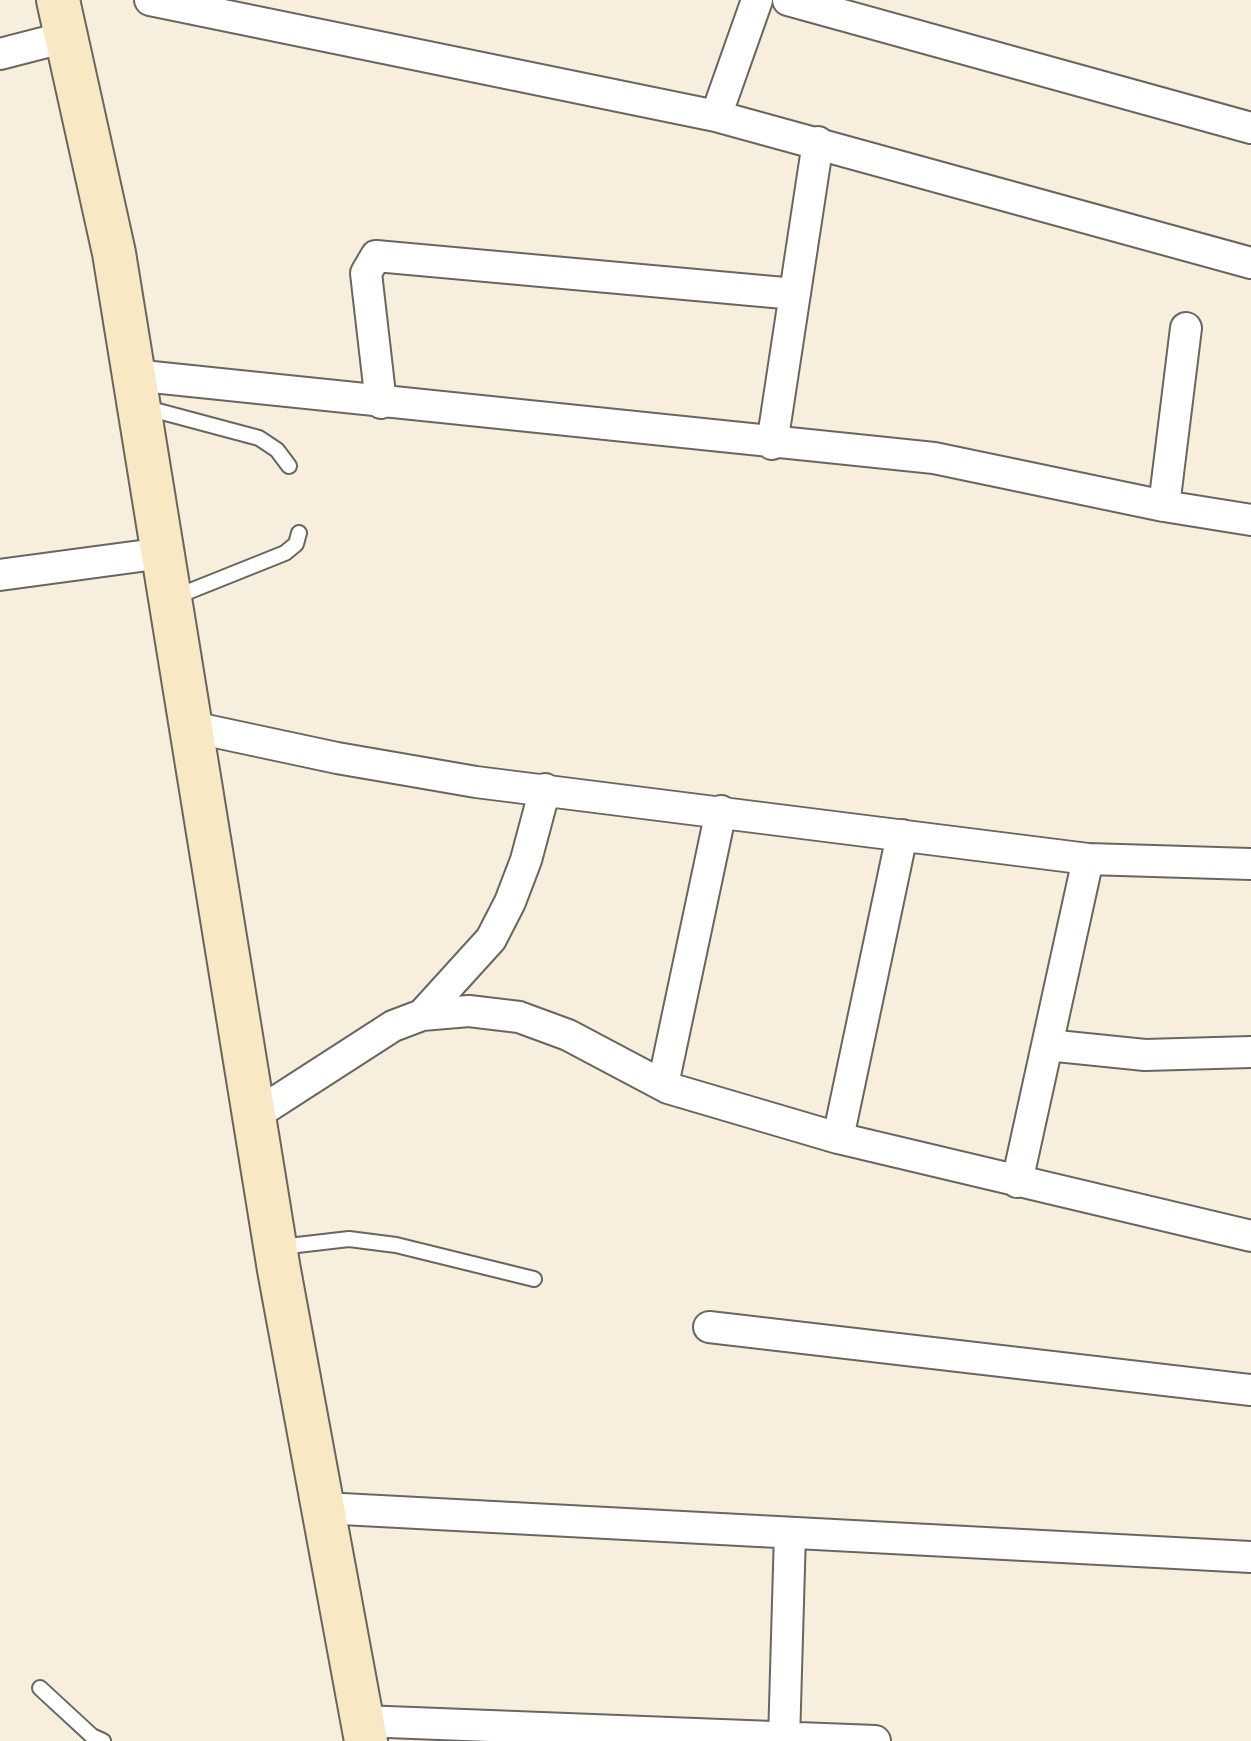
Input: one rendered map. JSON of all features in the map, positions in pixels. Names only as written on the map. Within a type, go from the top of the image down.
[{"type":"main road","points":[[62,18],[114,253],[276,1248],[364,1731]]},
{"type":"street","points":[[150,0],[716,116],[1251,263]]},
{"type":"street","points":[[716,116],[757,0]]},
{"type":"street","points":[[788,0],[1251,128]]},
{"type":"street","points":[[0,54],[62,18]]},
{"type":"street","points":[[772,444],[818,142]]},
{"type":"street","points":[[381,403],[366,273],[376,256],[795,294]]},
{"type":"street","points":[[1164,506],[1186,328]]},
{"type":"street","points":[[136,390],[381,403],[934,458],[1164,506],[1251,520]]},
{"type":"street","points":[[0,575],[163,553]]},
{"type":"street","points":[[192,727],[337,758],[545,789],[1088,859],[1251,864]]},
{"type":"street","points":[[422,1015],[491,939],[526,860],[545,789]]},
{"type":"street","points":[[668,1088],[664,1080],[721,811]]},
{"type":"street","points":[[838,1138],[902,835]]},
{"type":"street","points":[[1017,1182],[1088,859]]},
{"type":"street","points":[[255,1115],[393,1026],[422,1015],[469,1011],[519,1017],[568,1035],[668,1088],[838,1138],[1251,1236]]},
{"type":"street","points":[[1047,1045],[1145,1055],[1251,1052]]},
{"type":"street","points":[[709,1327],[1251,1390]]},
{"type":"street","points":[[323,1508],[1251,1557]]},
{"type":"street","points":[[785,1738],[790,1533]]},
{"type":"street","points":[[364,1731],[875,1741]]},
{"type":"lane","points":[[136,390],[259,438],[277,450],[289,466]]},
{"type":"lane","points":[[170,599],[285,553],[296,544],[299,533]]},
{"type":"lane","points":[[276,1248],[308,1241],[349,1239],[380,1243],[534,1279]]},
{"type":"lane","points":[[40,1688],[92,1736],[103,1741]]}]
